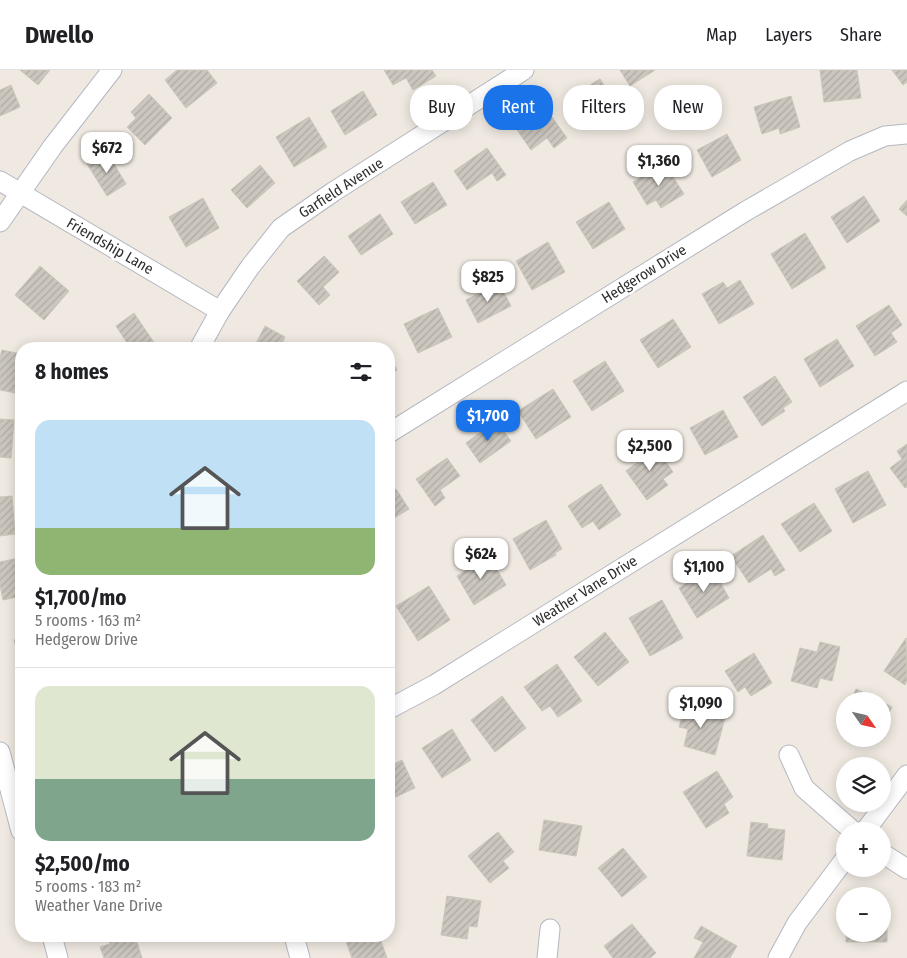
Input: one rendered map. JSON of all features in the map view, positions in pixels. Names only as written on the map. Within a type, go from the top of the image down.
[{"type":"street","points":[[0,222],[52,146],[112,70]]},
{"type":"street","name":"Garfield Avenue","points":[[203,342],[220,311],[250,267],[281,228],[333,192],[524,70]]},
{"type":"street","name":"Hedgerow Drive","points":[[395,428],[746,211],[850,151],[885,136],[907,134]]},
{"type":"street","name":"Friendship Lane","points":[[0,181],[220,311]]},
{"type":"street","name":"Weather Vane Drive","points":[[395,706],[434,685],[907,391]]},
{"type":"street","points":[[0,752],[15,808]]},
{"type":"street","points":[[789,755],[804,788],[843,822]]},
{"type":"street","points":[[872,822],[907,775]]},
{"type":"street","points":[[891,859],[907,870]]},
{"type":"street","points":[[778,958],[797,923],[836,871]]},
{"type":"street","points":[[547,958],[550,929]]},
{"type":"street","points":[[54,942],[58,958]]},
{"type":"street","points":[[296,942],[300,958]]},
{"type":"building","points":[[20,70],[50,70],[38,85]]},
{"type":"building","points":[[177,70],[207,70],[217,83],[186,108],[165,80]]},
{"type":"building","points":[[384,70],[432,70],[436,76],[421,85],[410,85],[406,78],[393,85]]},
{"type":"building","points":[[620,70],[655,70],[632,85],[629,85]]},
{"type":"building","points":[[820,70],[857,70],[861,98],[824,102]]},
{"type":"building","points":[[892,70],[907,70],[907,82],[903,85]]},
{"type":"building","points":[[600,79],[604,85],[590,85]]},
{"type":"building","points":[[11,85],[20,107],[0,116],[0,90]]},
{"type":"building","points":[[363,91],[377,115],[345,135],[331,111]]},
{"type":"building","points":[[149,94],[172,118],[145,145],[127,127],[136,118],[131,112]]},
{"type":"building","points":[[791,96],[800,127],[780,134],[779,128],[762,134],[754,107]]},
{"type":"building","points":[[309,117],[327,147],[294,167],[276,137]]},
{"type":"building","points":[[553,118],[567,138],[554,148],[547,138],[531,150],[517,130],[553,130]]},
{"type":"building","points":[[727,134],[741,160],[712,177],[697,150]]},
{"type":"building","points":[[487,148],[506,175],[497,181],[492,173],[467,190],[454,171]]},
{"type":"building","points":[[107,152],[126,184],[107,196],[87,164]]},
{"type":"building","points":[[664,163],[684,194],[661,208],[656,200],[647,205],[633,182]]},
{"type":"building","points":[[260,165],[275,183],[247,208],[231,190]]},
{"type":"building","points":[[433,182],[447,205],[415,224],[401,202]]},
{"type":"building","points":[[864,196],[880,221],[847,243],[831,217]]},
{"type":"building","points":[[203,198],[219,228],[186,247],[169,217]]},
{"type":"building","points":[[907,200],[907,216],[899,209]]},
{"type":"building","points":[[609,202],[625,229],[593,249],[576,222]]},
{"type":"building","points":[[380,214],[393,234],[361,255],[348,236]]},
{"type":"building","points":[[805,233],[826,268],[792,289],[771,254]]},
{"type":"building","points":[[548,242],[565,272],[532,290],[516,261]]},
{"type":"building","points":[[324,256],[339,272],[323,287],[330,295],[319,305],[297,281]]},
{"type":"building","points":[[40,266],[69,291],[44,320],[15,295]]},
{"type":"building","points":[[740,280],[754,304],[719,324],[702,294],[723,282],[727,288]]},
{"type":"building","points":[[499,283],[511,306],[478,323],[466,300]]},
{"type":"building","points":[[889,305],[902,325],[891,333],[897,342],[875,356],[856,326]]},
{"type":"building","points":[[438,308],[452,337],[418,353],[404,324]]},
{"type":"building","points":[[134,313],[154,342],[126,342],[116,326]]},
{"type":"building","points":[[673,319],[691,347],[658,368],[640,340]]},
{"type":"building","points":[[265,326],[285,337],[282,342],[257,342]]},
{"type":"building","points":[[837,339],[854,366],[820,387],[804,359]]},
{"type":"building","points":[[2,350],[15,353],[15,393],[0,390],[0,357]]},
{"type":"building","points":[[605,361],[624,391],[592,411],[573,381]]},
{"type":"building","points":[[775,376],[792,402],[783,408],[785,411],[762,426],[743,397]]},
{"type":"building","points":[[553,389],[571,417],[536,439],[518,411]]},
{"type":"building","points":[[723,410],[738,437],[705,455],[690,428]]},
{"type":"building","points":[[0,419],[14,420],[11,458],[0,457]]},
{"type":"building","points":[[496,421],[511,441],[480,463],[466,443]]},
{"type":"building","points":[[650,439],[673,472],[663,479],[668,485],[647,500],[626,471],[647,455],[641,446]]},
{"type":"building","points":[[907,444],[907,487],[905,488],[890,468],[902,459],[897,451]]},
{"type":"building","points":[[447,458],[460,476],[440,490],[445,498],[435,506],[416,479]]},
{"type":"building","points":[[868,471],[886,505],[853,523],[835,489]]},
{"type":"building","points":[[601,484],[621,515],[599,530],[593,521],[582,528],[568,506]]},
{"type":"building","points":[[395,490],[409,509],[395,517]]},
{"type":"building","points":[[12,496],[15,534],[0,536],[0,497]]},
{"type":"building","points":[[814,503],[832,531],[800,552],[781,524]]},
{"type":"building","points":[[546,520],[562,549],[555,553],[556,555],[530,570],[513,539]]},
{"type":"building","points":[[763,535],[785,570],[775,576],[771,569],[749,583],[731,556]]},
{"type":"building","points":[[489,556],[506,585],[474,605],[457,576]]},
{"type":"building","points":[[15,559],[15,597],[3,600],[0,585],[0,562]]},
{"type":"building","points":[[712,568],[729,598],[697,618],[679,588]]},
{"type":"building","points":[[429,586],[450,620],[418,641],[396,606]]},
{"type":"building","points":[[662,600],[683,638],[650,656],[629,618]]},
{"type":"building","points":[[605,632],[629,662],[598,686],[574,657]]},
{"type":"building","points":[[906,638],[907,681],[905,685],[884,671]]},
{"type":"building","points":[[820,642],[840,647],[832,681],[820,678],[817,688],[791,681],[800,648],[817,652]]},
{"type":"building","points":[[754,653],[772,683],[751,696],[745,687],[738,692],[725,671]]},
{"type":"building","points":[[557,664],[582,701],[558,717],[550,706],[542,711],[524,687]]},
{"type":"building","points":[[502,696],[526,728],[495,752],[471,720]]},
{"type":"building","points":[[687,700],[698,703],[696,710],[725,718],[715,755],[684,746],[688,729],[679,727]]},
{"type":"building","points":[[452,729],[471,760],[442,778],[422,748]]},
{"type":"building","points":[[402,760],[415,788],[395,797],[395,763]]},
{"type":"building","points":[[717,771],[733,797],[724,804],[729,813],[706,828],[683,792]]},
{"type":"building","points":[[544,820],[582,826],[576,856],[539,850]]},
{"type":"building","points":[[751,822],[768,824],[767,828],[785,830],[782,860],[747,856]]},
{"type":"building","points":[[498,832],[514,852],[503,861],[509,868],[490,883],[468,856]]},
{"type":"building","points":[[623,848],[647,877],[622,897],[598,868]]},
{"type":"building","points":[[447,896],[481,901],[477,927],[469,926],[467,939],[441,935]]},
{"type":"building","points":[[632,924],[656,953],[650,958],[613,958],[604,946]]},
{"type":"building","points":[[701,926],[737,946],[730,958],[694,958],[703,942],[694,938]]},
{"type":"building","points":[[110,942],[137,942],[142,958],[104,958],[100,947],[110,944]]},
{"type":"building","points":[[346,942],[381,942],[387,958],[352,958]]}]
